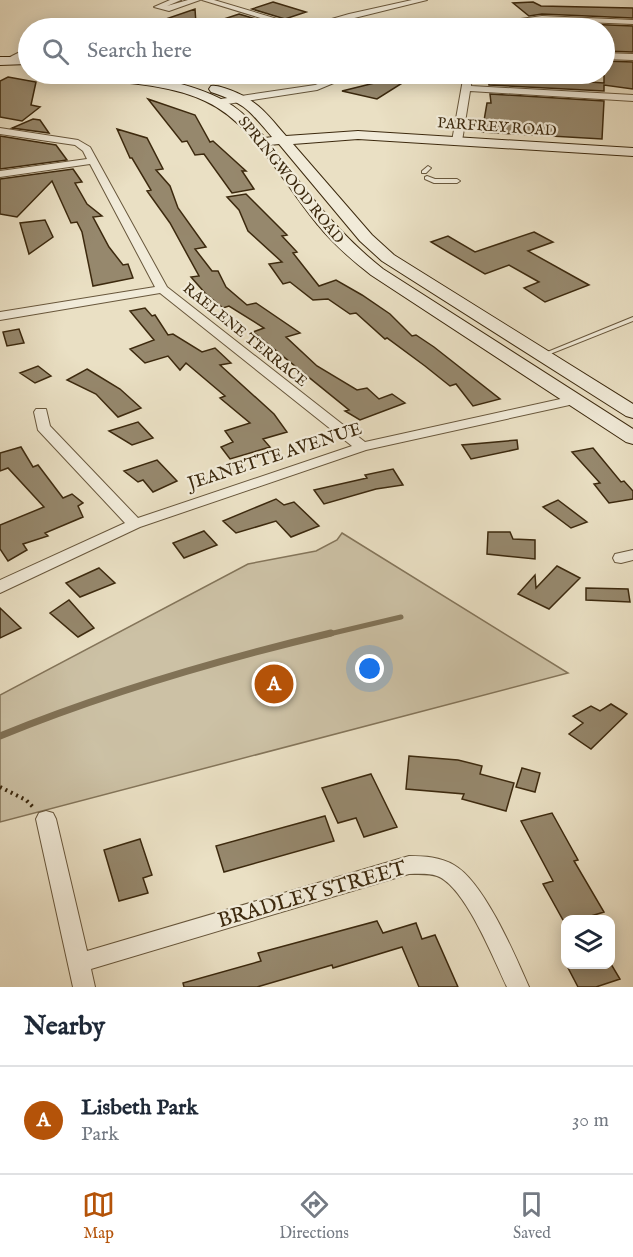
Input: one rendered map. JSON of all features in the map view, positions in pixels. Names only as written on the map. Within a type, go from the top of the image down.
[{"type":"main road","points":[[2,63],[18,62]]},
{"type":"main road","points":[[2,63],[18,66]]},
{"type":"main road","name":"SPRINGWOOD ROAD","points":[[152,84],[207,96],[243,99],[254,107],[377,250],[433,288],[633,412]]},
{"type":"main road","name":"SPRINGWOOD ROAD","points":[[191,84],[224,97],[323,222],[348,249],[377,272],[633,438]]},
{"type":"main road","name":"PARFREY ROAD","points":[[259,139],[320,132],[633,152]]},
{"type":"main road","name":"PARFREY ROAD","points":[[280,137],[358,135]]},
{"type":"main road","points":[[294,154],[299,146],[318,136]]},
{"type":"street","points":[[177,0],[158,7],[169,9],[196,0]]},
{"type":"street","points":[[206,0],[264,18]]},
{"type":"street","points":[[228,7],[248,0]]},
{"type":"street","points":[[342,18],[423,0]]},
{"type":"street","points":[[532,18],[558,18]]},
{"type":"street","points":[[615,21],[633,22]]},
{"type":"street","points":[[2,63],[18,56]]},
{"type":"street","points":[[615,56],[633,57]]},
{"type":"street","points":[[224,97],[288,84]]},
{"type":"street","points":[[243,99],[325,84]]},
{"type":"street","points":[[457,141],[466,84]]},
{"type":"street","points":[[465,88],[633,98]]},
{"type":"street","name":"RAELENE TERRACE","points":[[0,131],[78,143],[87,149],[162,289],[362,447]]},
{"type":"street","points":[[0,174],[93,161]]},
{"type":"street","points":[[0,316],[162,289]]},
{"type":"street","name":"JEANETTE AVENUE","points":[[0,587],[135,524],[362,447],[574,400]]},
{"type":"street","points":[[41,412],[43,427],[135,524]]},
{"type":"street","points":[[46,819],[84,987]]},
{"type":"street","name":"BRADLEY STREET","points":[[79,963],[409,865],[433,865],[451,872],[468,889],[518,987]]},
{"type":"lane","points":[[426,173],[434,181],[457,181]]},
{"type":"lane","points":[[541,356],[633,319]]},
{"type":"path","points":[[0,788],[26,800],[46,819]]},
{"type":"shaded area","points":[[342,533],[568,673],[0,822],[0,695],[248,564],[316,551],[337,540]]},
{"type":"building","points":[[273,2],[306,12],[282,18],[252,9]]},
{"type":"building","points":[[533,2],[541,6],[633,8],[633,18],[542,14],[529,16],[513,3]]},
{"type":"building","points":[[195,9],[196,18],[169,18]]},
{"type":"building","points":[[239,14],[252,18],[227,18]]},
{"type":"building","points":[[615,25],[633,26],[633,52],[615,51]]},
{"type":"building","points":[[615,61],[633,62],[633,89],[604,85],[604,91],[489,85],[615,84]]},
{"type":"building","points":[[8,77],[18,79],[18,84],[36,84],[31,105],[40,107],[22,121],[0,117],[0,81]]},
{"type":"building","points":[[370,84],[401,84],[377,99],[342,91]]},
{"type":"building","points":[[490,94],[604,101],[602,139],[482,132],[487,103],[491,103]]},
{"type":"building","points":[[148,99],[195,115],[210,142],[213,141],[246,171],[242,171],[254,189],[232,193],[204,154],[195,155],[187,141],[182,142]]},
{"type":"building","points":[[33,119],[40,120],[49,133],[12,128]]},
{"type":"building","points":[[117,129],[147,138],[163,169],[156,170],[170,186],[178,208],[206,247],[195,249],[212,271],[218,271],[226,287],[247,305],[256,303],[300,333],[286,337],[317,366],[357,390],[367,388],[379,399],[392,394],[405,403],[360,420],[345,411],[349,410],[253,332],[264,328],[229,306],[223,308],[205,293],[191,277],[199,276],[170,223],[147,191],[151,190],[130,158]]},
{"type":"building","points":[[0,136],[56,145],[67,160],[0,169]]},
{"type":"building","points":[[73,169],[82,182],[75,183],[87,204],[102,216],[93,217],[109,247],[123,265],[128,264],[133,278],[93,286],[82,232],[77,222],[71,223],[52,181],[17,217],[0,214],[0,179]]},
{"type":"building","points":[[246,194],[287,235],[282,236],[297,252],[293,253],[319,286],[336,280],[362,295],[390,314],[412,336],[416,335],[434,347],[500,399],[473,406],[456,384],[450,386],[387,338],[385,339],[356,313],[350,314],[328,299],[313,300],[290,282],[283,284],[269,264],[282,262],[248,231],[239,210],[227,197]]},
{"type":"building","points":[[45,220],[53,237],[29,254],[20,223]]},
{"type":"building","points":[[534,232],[553,242],[528,251],[589,285],[545,302],[524,288],[539,282],[509,265],[485,274],[431,242],[448,236],[475,252]]},
{"type":"building","points":[[145,308],[152,316],[155,315],[168,335],[173,334],[202,352],[215,348],[231,363],[220,365],[274,414],[287,432],[263,439],[270,447],[230,459],[221,447],[233,442],[225,431],[250,423],[220,398],[225,396],[186,363],[180,370],[168,356],[145,363],[130,349],[154,340],[130,311]]},
{"type":"building","points":[[19,329],[24,343],[7,346],[3,332]]},
{"type":"building","points":[[38,366],[51,376],[35,383],[20,373]]},
{"type":"building","points":[[87,369],[120,389],[141,408],[118,417],[96,394],[67,380]]},
{"type":"building","points":[[138,422],[153,438],[132,445],[109,431]]},
{"type":"building","points":[[517,440],[518,449],[471,459],[462,445]]},
{"type":"building","points":[[21,447],[33,467],[38,465],[63,498],[72,494],[83,503],[78,506],[83,517],[45,533],[48,536],[23,544],[27,550],[8,561],[0,549],[0,525],[44,507],[8,468],[0,471],[0,453]]},
{"type":"building","points":[[593,448],[621,482],[624,481],[633,491],[633,499],[609,503],[594,484],[600,483],[572,452]]},
{"type":"building","points":[[157,460],[177,481],[153,492],[143,480],[138,482],[124,471]]},
{"type":"building","points":[[393,469],[403,485],[376,489],[324,504],[314,490],[367,478],[365,475]]},
{"type":"building","points":[[276,499],[284,505],[294,502],[319,526],[291,537],[276,521],[236,533],[223,521]]},
{"type":"building","points":[[558,500],[587,522],[571,528],[543,507]]},
{"type":"building","points":[[204,531],[217,545],[184,558],[173,543]]},
{"type":"building","points":[[488,532],[510,532],[513,539],[535,540],[535,559],[487,554]]},
{"type":"building","points":[[557,566],[580,578],[549,609],[518,594],[535,575],[536,588]]},
{"type":"building","points":[[99,568],[115,583],[80,597],[66,583]]},
{"type":"building","points":[[586,588],[628,589],[630,602],[586,600]]},
{"type":"building","points":[[69,600],[94,628],[78,637],[50,613]]},
{"type":"building","points":[[0,608],[21,628],[0,638]]},
{"type":"building","points":[[611,704],[627,714],[591,749],[569,734],[583,723],[573,716],[591,706],[600,711]]},
{"type":"building","points":[[409,756],[458,760],[482,766],[480,774],[514,783],[506,811],[462,799],[464,794],[406,789]]},
{"type":"building","points":[[522,768],[540,773],[535,792],[516,787]]},
{"type":"building","points":[[371,774],[397,827],[364,837],[356,818],[338,823],[322,788]]},
{"type":"building","points":[[552,813],[578,860],[574,861],[604,912],[594,915],[561,916],[543,884],[553,881],[521,821]]},
{"type":"building","points":[[325,816],[334,841],[224,872],[216,846]]},
{"type":"building","points":[[140,839],[152,875],[143,878],[148,893],[119,901],[104,850]]},
{"type":"building","points":[[377,921],[383,933],[416,923],[422,939],[435,935],[458,987],[419,987],[402,947],[333,968],[332,965],[257,987],[184,987],[183,983],[261,961],[258,953]]},
{"type":"building","points":[[569,969],[614,969],[620,979],[596,987],[578,987]]},
{"type":"waterway","points":[[325,635],[401,617]]},
{"type":"waterway","points":[[0,736],[122,691],[247,654],[331,633]]},
{"type":"place","name":"Lisbeth Park","points":[[274,684]]}]
